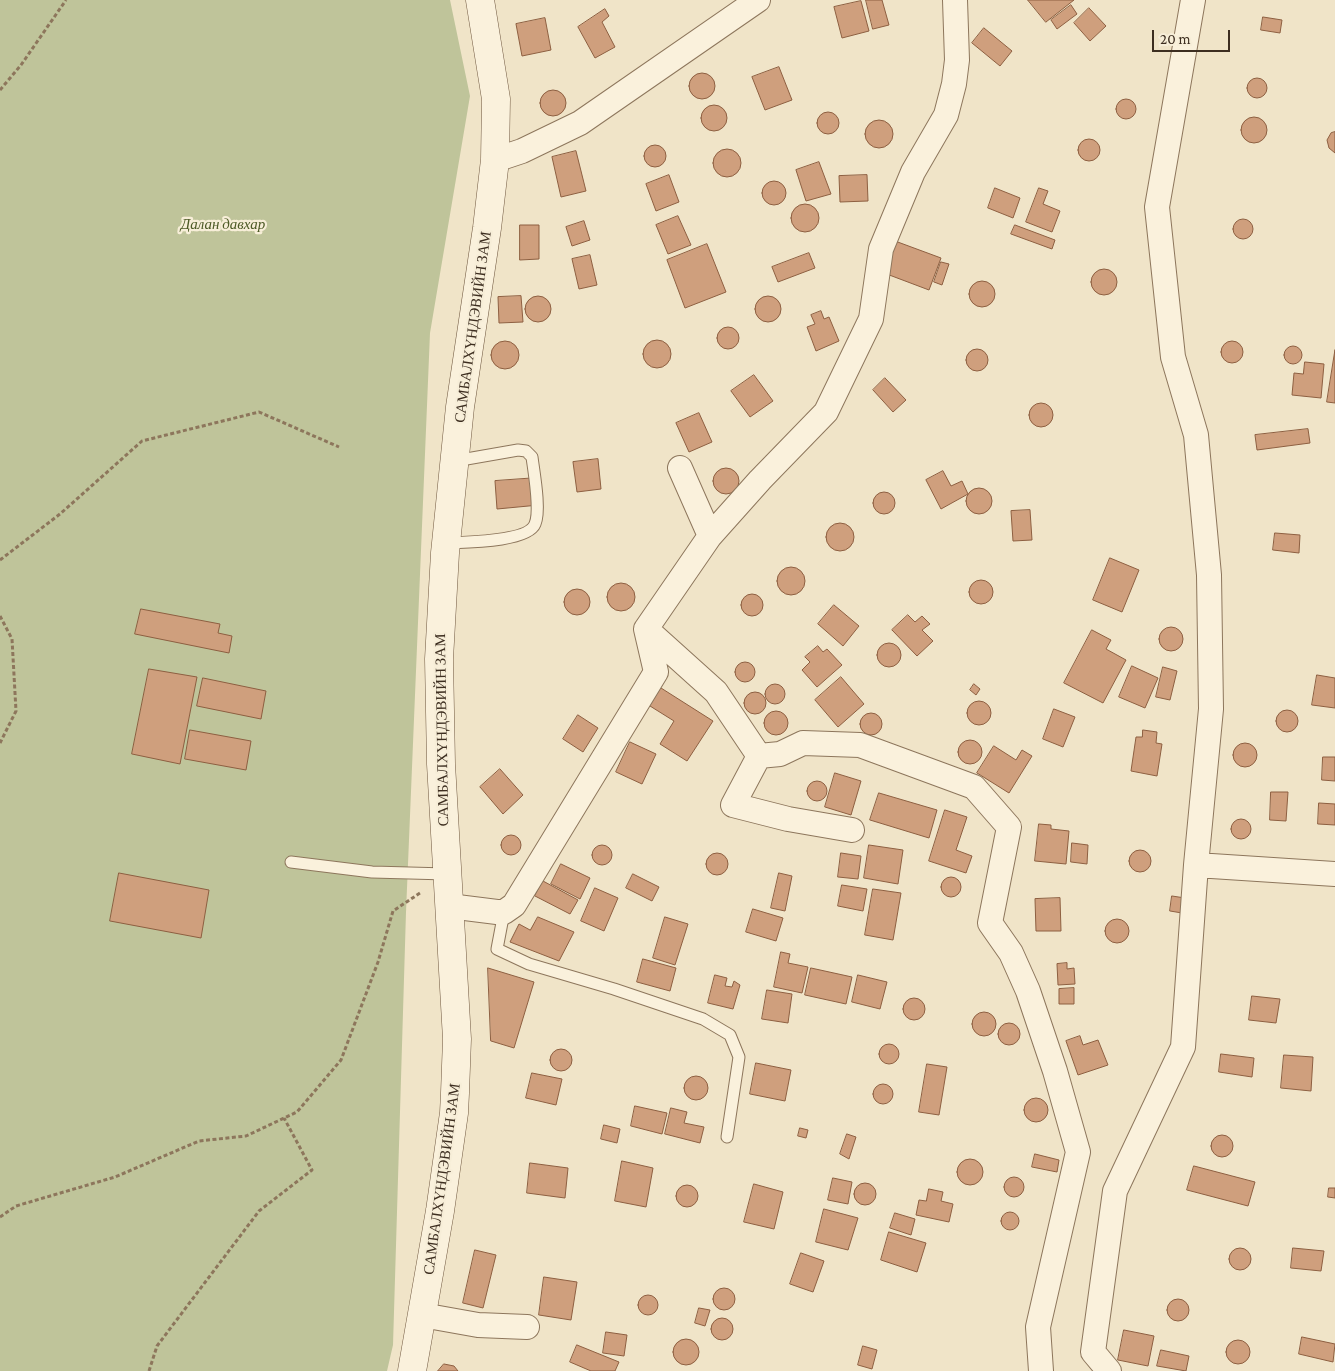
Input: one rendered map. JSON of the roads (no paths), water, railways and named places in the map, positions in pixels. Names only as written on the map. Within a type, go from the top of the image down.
[{"type":"street","name":"САМБАЛХҮНДЭВИЙН ЗАМ","points":[[412,1371],[441,1201],[454,1106],[457,1039],[441,764],[439,678],[446,543],[461,398],[488,228],[495,160],[496,99],[480,0]]},
{"type":"street","points":[[495,160],[522,151],[580,124],[758,0]]},
{"type":"street","points":[[449,906],[504,912],[514,904],[656,672],[646,629],[710,536],[760,480],[826,412],[871,319],[881,249],[913,172],[946,115],[954,84],[957,50],[954,0]]},
{"type":"street","points":[[1109,1371],[1093,1352],[1115,1191],[1183,1047],[1196,865],[1211,710],[1209,575],[1196,435],[1173,358],[1157,207],[1193,0]]},
{"type":"street","points":[[680,468],[710,536]]},
{"type":"street","points":[[646,629],[716,692],[759,756]]},
{"type":"street","points":[[759,756],[780,754],[803,743],[860,745],[974,787],[1009,827],[990,923],[1011,953],[1028,991],[1056,1071],[1078,1152],[1038,1327],[1041,1371]]},
{"type":"street","points":[[759,756],[733,804],[788,819],[852,830]]},
{"type":"street","points":[[1196,865],[1335,874]]},
{"type":"street","points":[[422,1315],[478,1325],[527,1327]]},
{"type":"lane","points":[[446,543],[514,537],[530,531],[535,524],[537,510],[532,457],[526,451],[518,450],[455,461]]},
{"type":"lane","points":[[291,862],[372,872],[447,874]]},
{"type":"lane","points":[[504,912],[497,949],[529,964],[614,989],[702,1019],[730,1035],[739,1057],[727,1137]]},
{"type":"park label","name":"Далан давхар","points":[[223,224]]}]
